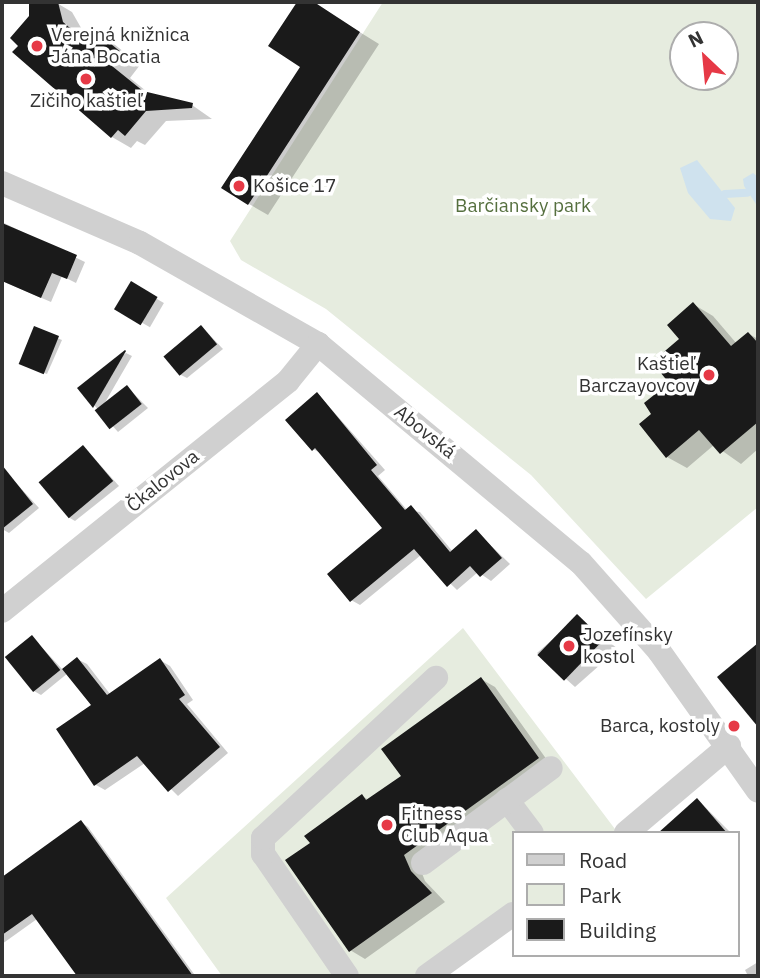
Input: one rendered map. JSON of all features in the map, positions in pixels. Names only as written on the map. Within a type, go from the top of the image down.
[{"type":"street","name":"Abovská","points":[[2,183],[140,243],[318,344],[581,563],[659,651],[729,746],[758,792]]},
{"type":"street","name":"Čkalovova","points":[[2,611],[288,381],[318,344]]},
{"type":"street","points":[[348,976],[263,854],[263,838],[436,678]]},
{"type":"street","points":[[628,831],[729,746]]},
{"type":"street","points":[[423,863],[551,768]]},
{"type":"street","points":[[507,800],[530,831]]},
{"type":"street","points":[[427,976],[512,915]]},
{"type":"green space","name":"Barčiansky park","points":[[383,2],[758,2],[758,507],[646,599],[531,475],[326,309],[241,260],[230,241]]},
{"type":"green space","points":[[463,628],[616,831],[512,831],[512,915],[427,976],[222,976],[166,898]]},
{"type":"water","points":[[697,160],[735,208],[731,221],[710,219],[688,193],[680,168]]},
{"type":"water","points":[[753,173],[758,177],[758,207],[744,186],[743,179]]},
{"type":"building","name":"Zičiho kaštieľ","points":[[29,2],[58,2],[63,22],[85,41],[94,30],[122,53],[112,66],[143,91],[193,103],[192,108],[146,111],[125,136],[118,130],[111,138],[12,52],[18,46],[10,38],[29,16]]},
{"type":"building","points":[[297,2],[314,2],[360,32],[248,205],[221,188],[300,67],[268,46]]},
{"type":"building","points":[[2,223],[77,255],[67,279],[52,273],[41,298],[2,281]]},
{"type":"building","points":[[131,281],[158,297],[141,325],[114,309]]},
{"type":"building","name":"Kaštieľ Barczayovcov","points":[[693,302],[731,346],[748,332],[758,343],[758,422],[720,454],[699,430],[666,458],[639,424],[651,414],[644,403],[669,383],[652,362],[679,339],[667,325]]},
{"type":"building","points":[[201,325],[217,344],[180,376],[163,356]]},
{"type":"building","points":[[34,326],[59,336],[44,374],[19,364]]},
{"type":"building","points":[[126,351],[93,408],[77,388]]},
{"type":"building","points":[[127,385],[142,404],[109,429],[95,410]]},
{"type":"building","points":[[317,392],[377,465],[371,470],[405,510],[411,505],[450,552],[476,529],[502,558],[480,577],[470,566],[447,587],[414,549],[350,602],[327,574],[382,528],[315,448],[312,451],[285,420]]},
{"type":"building","points":[[83,445],[113,481],[69,518],[39,482]]},
{"type":"building","points":[[2,465],[33,504],[2,529]]},
{"type":"building","name":"Jozefínsky kostol","points":[[577,614],[604,640],[564,681],[537,655]]},
{"type":"building","points":[[32,635],[60,670],[33,692],[5,657]]},
{"type":"building","points":[[758,643],[758,727],[717,677]]},
{"type":"building","points":[[77,657],[107,695],[160,658],[185,695],[179,699],[220,747],[168,792],[137,756],[94,786],[56,729],[91,705],[62,669]]},
{"type":"building","points":[[481,677],[539,758],[404,855],[411,871],[432,893],[349,952],[285,860],[310,843],[304,836],[362,794],[366,800],[401,776],[381,749]]},
{"type":"building","points":[[697,798],[725,831],[660,831]]},
{"type":"building","points":[[81,820],[193,976],[77,976],[32,914],[2,935],[2,877]]},
{"type":"waterway","points":[[725,194],[747,193]]},
{"type":"place","name":"Verejná knižnica Jána Bocatia","points":[[37,46]]},
{"type":"place","name":"Zičiho kaštieľ","points":[[86,79]]},
{"type":"place","name":"Košice 17","points":[[239,186]]},
{"type":"place","name":"Kaštieľ Barczayovcov","points":[[709,375]]},
{"type":"place","name":"Jozefínsky kostol","points":[[569,646]]},
{"type":"place","name":"Barca, kostoly","points":[[734,726]]},
{"type":"place","name":"Fitness Club Aqua","points":[[387,825]]}]
